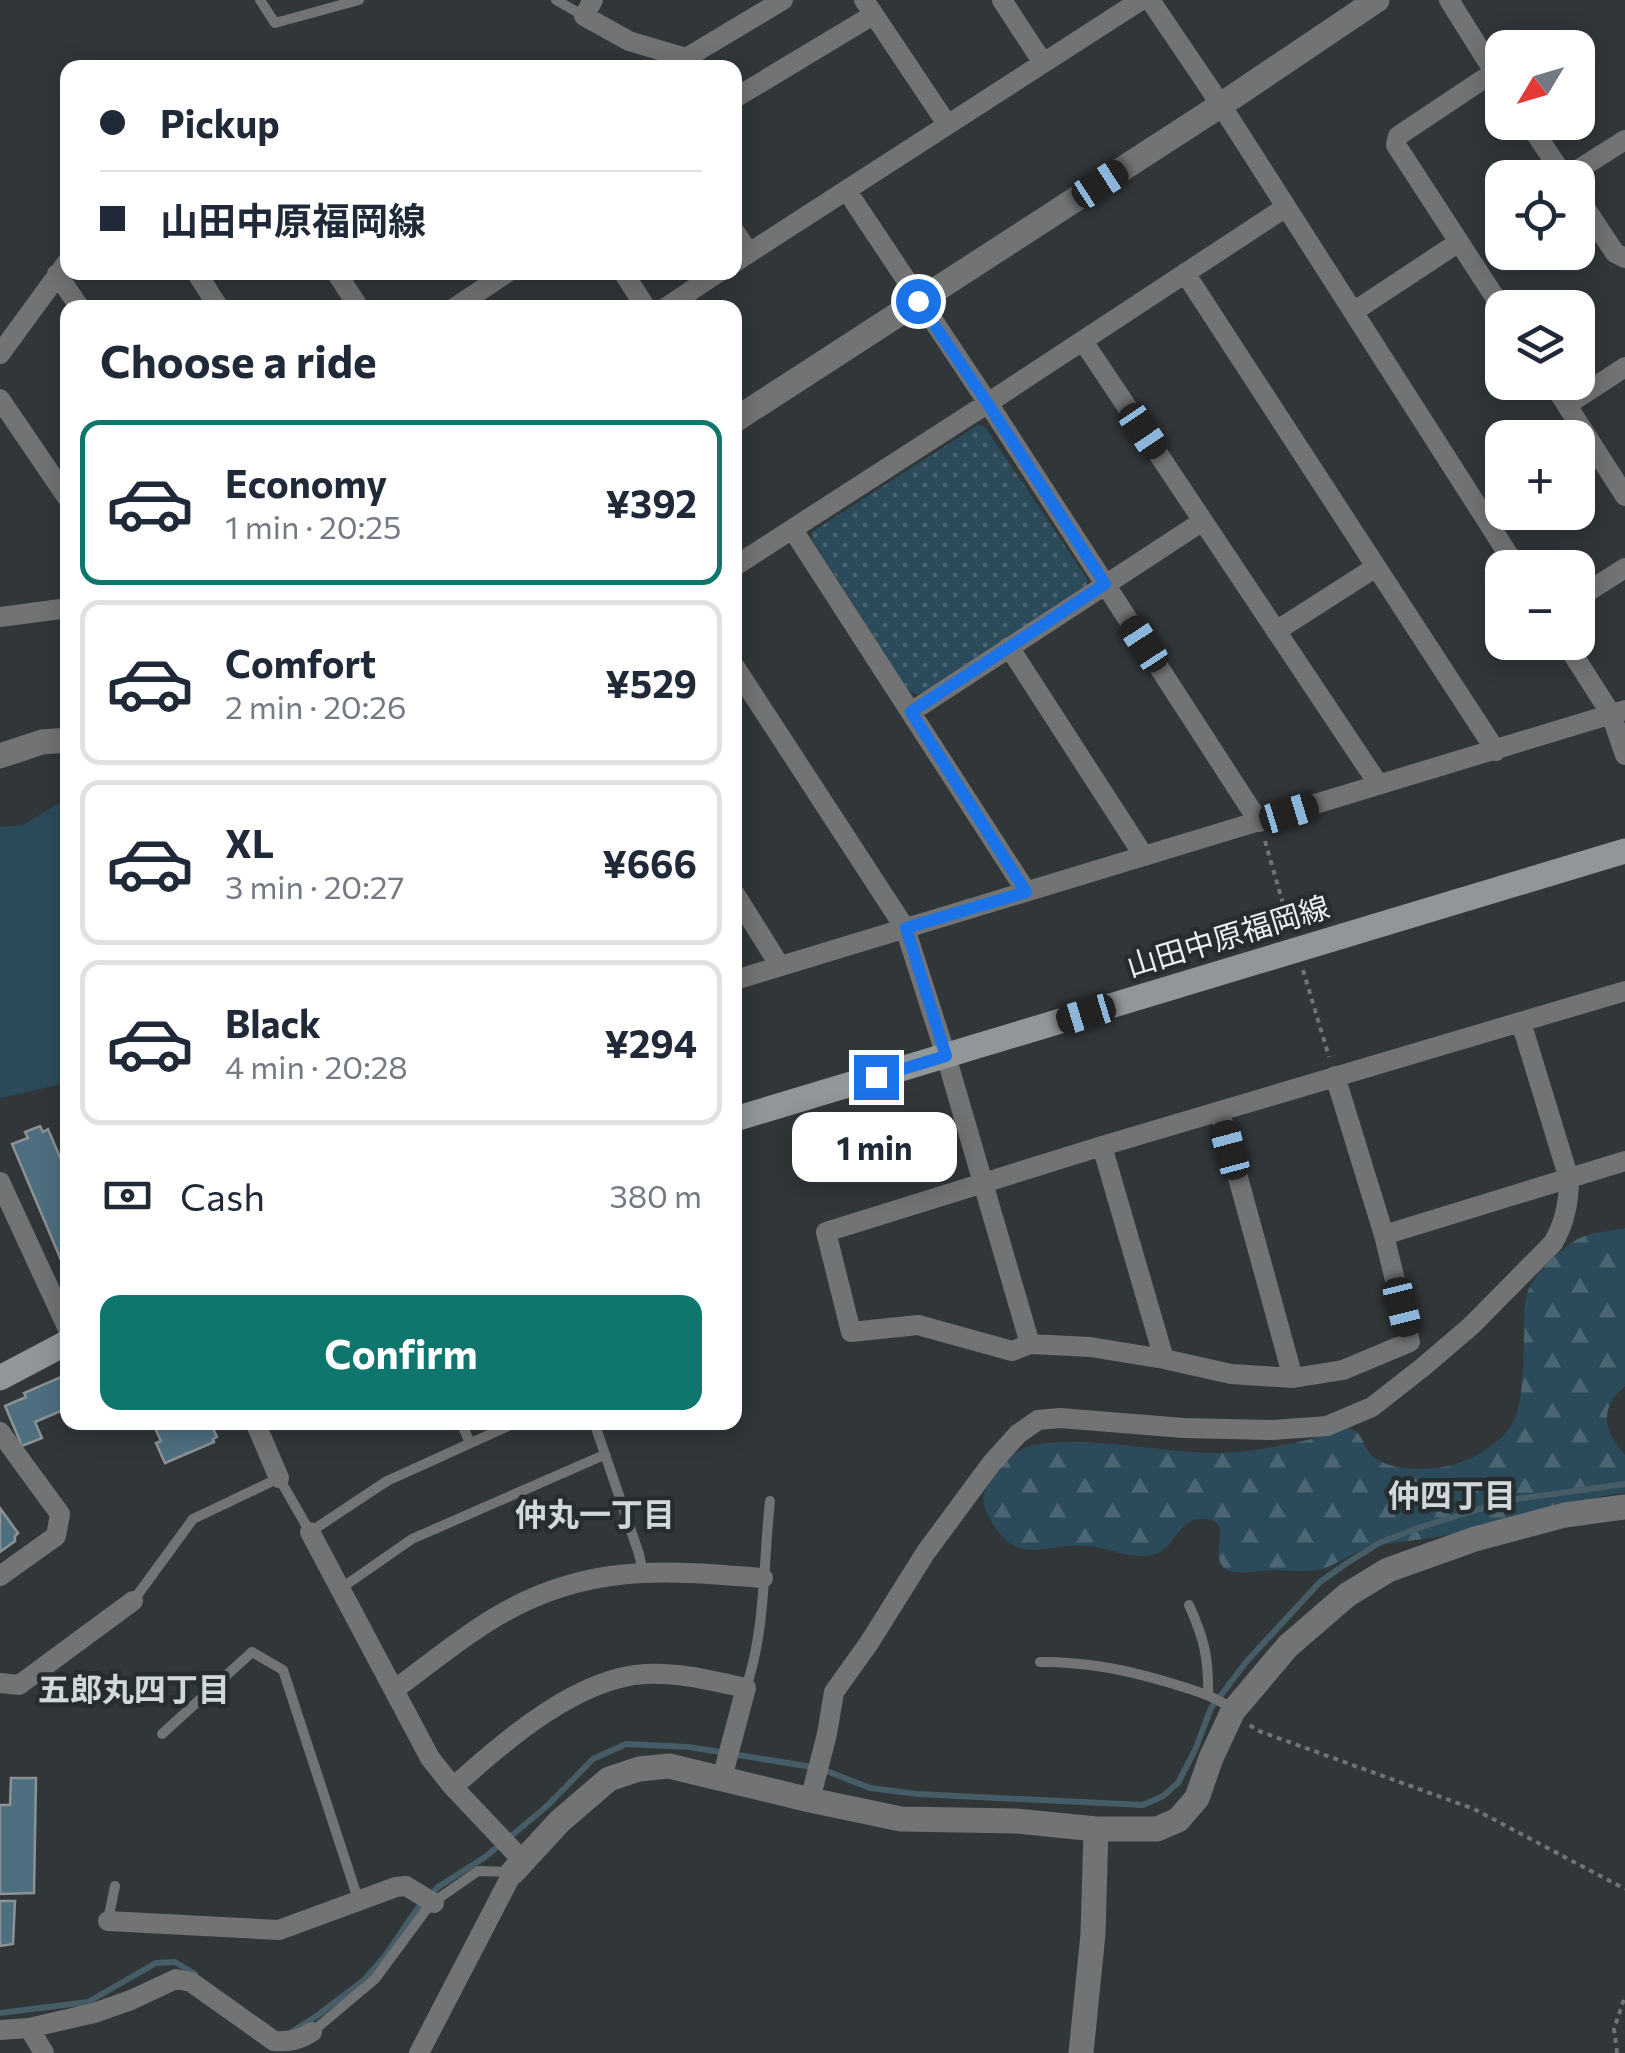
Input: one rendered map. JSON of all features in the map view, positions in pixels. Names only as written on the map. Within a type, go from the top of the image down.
[{"type":"main road","name":"山田中原福岡線","points":[[742,1117],[1625,852]]},
{"type":"main road","points":[[0,1378],[60,1346]]},
{"type":"street","points":[[588,8],[659,59],[686,58],[783,0]]},
{"type":"street","points":[[1002,0],[1043,63]]},
{"type":"street","points":[[742,258],[1142,0]]},
{"type":"street","points":[[1150,0],[1222,105],[1505,550]]},
{"type":"street","points":[[742,415],[1222,105],[1377,0]]},
{"type":"street","points":[[1449,0],[1485,57]]},
{"type":"street","points":[[742,93],[868,7],[946,124]]},
{"type":"street","points":[[1485,86],[1398,136],[1396,145],[1490,290]]},
{"type":"street","points":[[1540,140],[1565,178],[1625,140]]},
{"type":"street","points":[[847,190],[1259,822]]},
{"type":"street","points":[[742,562],[1286,207]]},
{"type":"street","points":[[1595,223],[1615,253],[1625,258]]},
{"type":"street","points":[[1353,312],[1458,242]]},
{"type":"street","points":[[0,354],[60,271]]},
{"type":"street","points":[[1185,273],[1496,751]]},
{"type":"street","points":[[462,300],[483,280]]},
{"type":"street","points":[[677,300],[707,280]]},
{"type":"street","points":[[1083,341],[1379,785]]},
{"type":"street","points":[[1567,405],[1625,368]]},
{"type":"street","points":[[0,399],[60,487]]},
{"type":"street","points":[[1564,400],[1625,496]]},
{"type":"street","points":[[911,712],[1203,521]]},
{"type":"street","points":[[794,530],[1026,892]]},
{"type":"street","points":[[1276,631],[1376,567]]},
{"type":"street","points":[[1595,587],[1625,568]]},
{"type":"street","points":[[1,616],[60,609]]},
{"type":"street","points":[[1010,647],[1144,856]]},
{"type":"street","points":[[1579,660],[1618,712],[1625,755]]},
{"type":"street","points":[[742,679],[906,928],[1030,1344]]},
{"type":"street","points":[[742,978],[1618,712]]},
{"type":"street","points":[[0,756],[42,742],[60,741]]},
{"type":"street","points":[[742,905],[780,966]]},
{"type":"street","points":[[1334,1076],[1384,1235],[1410,1342],[1343,1370],[1293,1378],[1231,1374],[1090,1348],[1030,1344],[1012,1351],[918,1326],[851,1332],[826,1232],[1334,1076],[1625,991]]},
{"type":"street","points":[[810,1800],[828,1734],[834,1692],[926,1552],[1018,1434],[1038,1420],[1060,1418],[1184,1428],[1273,1430],[1327,1426],[1372,1407],[1471,1326],[1553,1243],[1569,1201],[1569,1179],[1521,1022]]},
{"type":"street","points":[[1220,1112],[1293,1378]]},
{"type":"street","points":[[1102,1146],[1164,1359]]},
{"type":"street","points":[[1384,1235],[1625,1161]]},
{"type":"street","points":[[0,1182],[60,1312]]},
{"type":"street","points":[[259,1430],[278,1478]]},
{"type":"street","points":[[0,1432],[60,1514],[56,1536],[0,1576]]},
{"type":"street","points":[[419,2053],[518,1866],[609,1779],[639,1769],[669,1766],[902,1819],[1156,1829],[1178,1820],[1197,1798],[1233,1711],[1288,1646],[1347,1595],[1388,1570],[1475,1539],[1565,1515],[1625,1508]]},
{"type":"street","points":[[310,1532],[430,1758],[518,1866]]},
{"type":"street","points":[[394,1690],[494,1618],[567,1584],[643,1572],[763,1578]]},
{"type":"street","points":[[0,1682],[19,1684],[133,1601]]},
{"type":"street","points":[[452,1787],[536,1720],[570,1699],[607,1682],[644,1674],[693,1677],[746,1688],[722,1778]]},
{"type":"street","points":[[1080,2053],[1093,1934],[1096,1829]]},
{"type":"street","points":[[108,1921],[279,1930],[406,1886],[434,1903]]},
{"type":"street","points":[[0,2030],[29,2028],[94,2013],[176,1980],[191,1982],[274,2042],[301,2039],[312,2032]]},
{"type":"street","points":[[29,2028],[44,2053]]},
{"type":"lane","points":[[260,0],[275,23],[359,0]]},
{"type":"lane","points":[[556,0],[588,8]]},
{"type":"lane","points":[[465,1430],[470,1442]]},
{"type":"lane","points":[[133,1601],[193,1519],[278,1478],[310,1532],[386,1481],[498,1430]]},
{"type":"lane","points":[[596,1430],[643,1572]]},
{"type":"lane","points":[[340,1590],[412,1539],[604,1455]]},
{"type":"lane","points":[[746,1688],[760,1636],[770,1502]]},
{"type":"lane","points":[[1188,1606],[1202,1634],[1208,1695]]},
{"type":"lane","points":[[162,1734],[252,1652],[283,1670],[359,1902]]},
{"type":"lane","points":[[1040,1662],[1101,1665],[1208,1695],[1233,1711]]},
{"type":"lane","points":[[312,2032],[375,1979],[434,1903],[478,1872],[518,1866]]},
{"type":"lane","points":[[108,1921],[116,1886]]},
{"type":"path","points":[[1233,1711],[1256,1730],[1474,1809],[1625,1889]]},
{"type":"path","points":[[1617,2053],[1614,2029],[1625,1996]]},
{"type":"green space","points":[[978,425],[985,427],[1087,579],[1087,588],[920,695],[909,691],[812,540],[812,532]]},
{"type":"green space","points":[[60,802],[60,1083],[0,1098],[0,827],[23,825]]},
{"type":"green space","points":[[1625,1228],[1625,1386],[1611,1403],[1607,1420],[1612,1437],[1625,1455],[1625,1493],[1516,1515],[1457,1533],[1368,1548],[1317,1570],[1245,1573],[1223,1567],[1220,1529],[1211,1520],[1193,1520],[1164,1550],[1141,1556],[1072,1545],[1022,1549],[1001,1535],[986,1511],[984,1493],[1001,1466],[1023,1449],[1040,1444],[1088,1442],[1224,1453],[1308,1440],[1346,1428],[1355,1431],[1371,1455],[1388,1465],[1424,1469],[1465,1461],[1499,1439],[1516,1416],[1523,1376],[1525,1301],[1537,1275],[1578,1239]]},
{"type":"building","points":[[40,1126],[43,1132],[48,1129],[60,1157],[60,1258],[12,1144],[28,1138],[25,1132]]},
{"type":"building","points":[[60,1377],[60,1411],[35,1422],[42,1438],[22,1446],[5,1406],[26,1397],[24,1393]]},
{"type":"building","points":[[156,1430],[214,1430],[217,1437],[214,1442],[165,1463],[156,1443],[161,1441]]},
{"type":"building","points":[[0,1508],[18,1533],[15,1541],[0,1552]]},
{"type":"building","points":[[11,1778],[36,1778],[34,1893],[0,1894],[0,1805],[10,1805]]},
{"type":"building","points":[[0,1901],[15,1901],[13,1944],[0,1946]]},
{"type":"waterway","points":[[824,1770],[870,1788],[917,1794],[1143,1805],[1163,1796],[1178,1783],[1211,1708],[1247,1661],[1320,1582],[1347,1563],[1381,1542],[1509,1500],[1625,1484]]},
{"type":"waterway","points":[[293,2031],[363,1981],[438,1887],[516,1832],[593,1759],[626,1744],[689,1747],[812,1767]]},
{"type":"waterway","points":[[0,2013],[88,2002],[156,1963],[175,1962],[195,1974]]},
{"type":"district","name":"仲四丁目","points":[[1452,1496]]},
{"type":"district","name":"仲丸一丁目","points":[[595,1515]]},
{"type":"district","name":"五郎丸四丁目","points":[[134,1690]]},
{"type":"route","points":[[876,1077],[946,1056],[906,928],[1026,892],[911,712],[1105,584],[918,301]]}]
